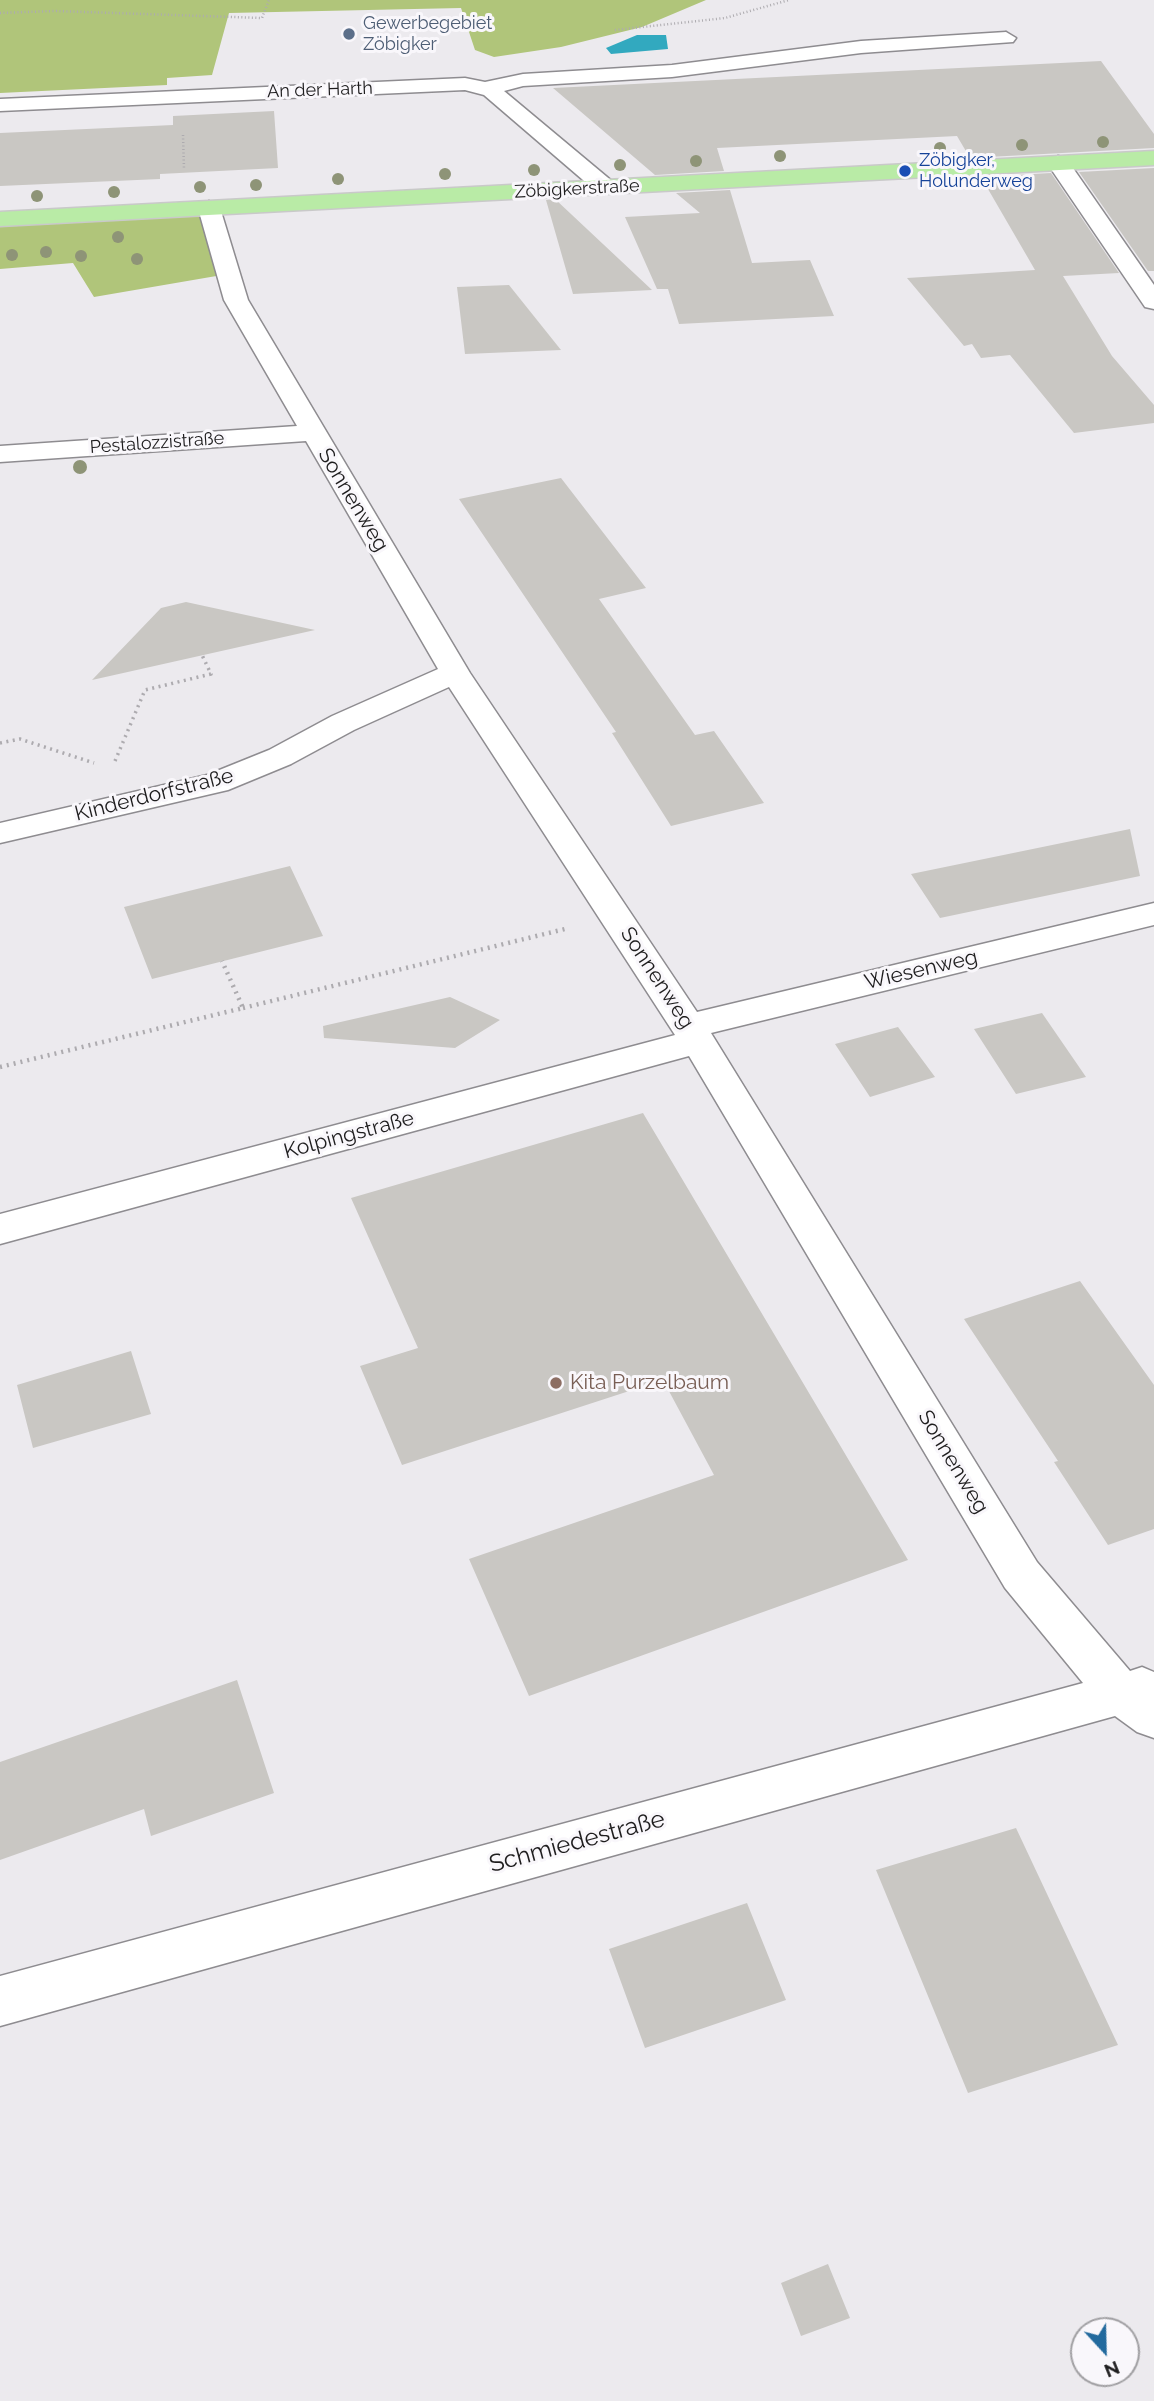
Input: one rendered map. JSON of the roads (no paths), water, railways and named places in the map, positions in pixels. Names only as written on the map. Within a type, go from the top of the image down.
[{"type":"main road","name":"Zöbigkerstraße","points":[[0,219],[1154,158]]},
{"type":"street","points":[[484,89],[523,80],[672,71],[861,47],[1006,38]]},
{"type":"street","name":"An der Harth","points":[[0,105],[465,84],[491,90],[605,187]]},
{"type":"street","points":[[1058,163],[1154,302]]},
{"type":"street","name":"Sonnenweg","points":[[209,208],[236,300],[455,673],[693,1033],[1021,1575],[1143,1698]]},
{"type":"street","name":"Pestalozzistraße","points":[[0,454],[314,433]]},
{"type":"street","name":"Kinderdorfstraße","points":[[0,833],[217,783],[455,673]]},
{"type":"street","name":"Wiesenweg","points":[[693,1033],[1154,914]]},
{"type":"street","name":"Kolpingstraße","points":[[0,1229],[693,1033]]},
{"type":"street","name":"Schmiedestraße","points":[[0,2001],[1143,1698]]},
{"type":"water","points":[[637,35],[666,35],[668,49],[611,54],[606,48]]},
{"type":"place","name":"Gewerbegebiet Zöbigker","points":[[349,34]]},
{"type":"place","name":"Zöbigker, Holunderweg","points":[[905,171]]},
{"type":"place","name":"Kita Purzelbaum","points":[[556,1383]]}]
